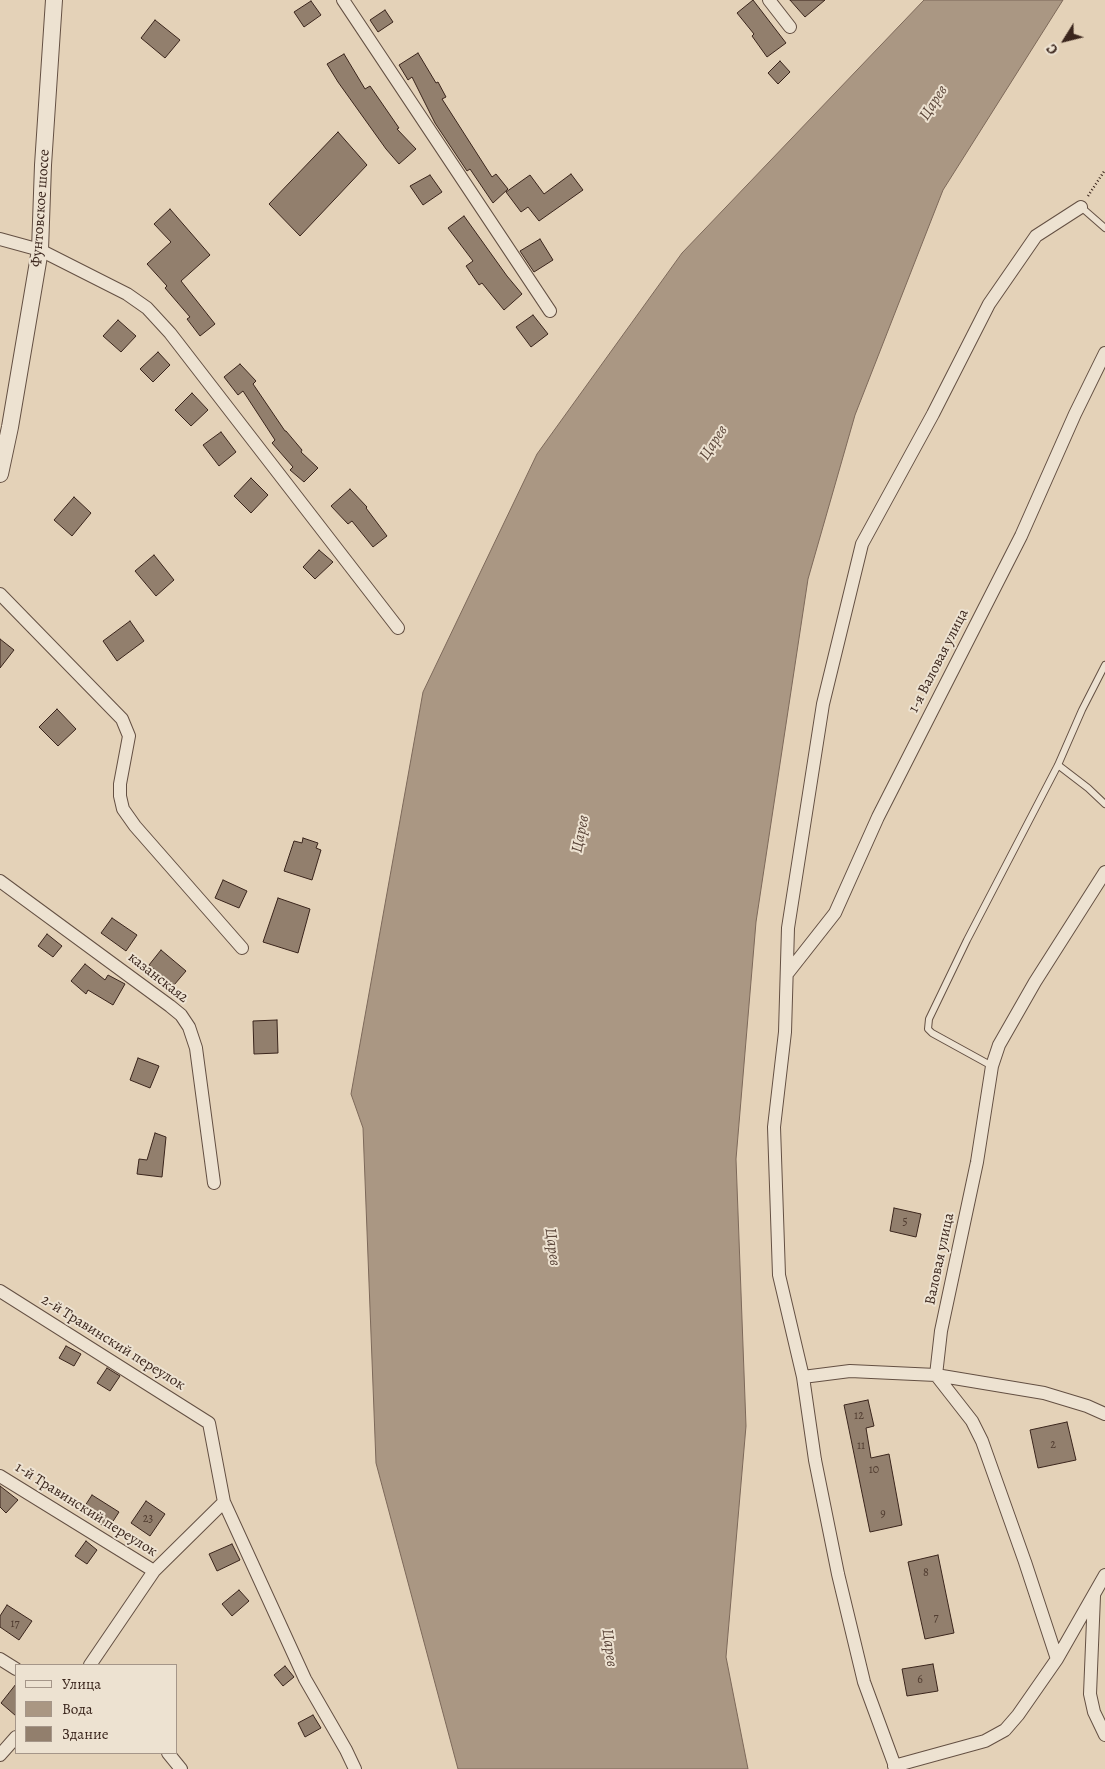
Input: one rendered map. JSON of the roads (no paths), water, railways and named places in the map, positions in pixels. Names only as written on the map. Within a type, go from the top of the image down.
[{"type":"street","name":"Фунтовское шоссе","points":[[0,474],[10,427],[40,250],[43,165],[54,0]]},
{"type":"street","points":[[343,0],[550,311]]},
{"type":"street","points":[[769,0],[790,27]]},
{"type":"street","points":[[1081,207],[1036,236],[989,304],[933,414],[862,544],[823,704],[788,928],[785,1032],[774,1127],[779,1275],[803,1377],[815,1460],[838,1574],[864,1682],[895,1767],[985,1741],[1005,1730],[1018,1715],[1057,1658],[1105,1575]]},
{"type":"street","points":[[0,239],[40,250],[128,294],[147,308],[170,333],[398,628]]},
{"type":"street","name":"1-я Валовая улица","points":[[787,974],[835,912],[878,817],[1021,536],[1075,414],[1105,353]]},
{"type":"street","points":[[0,594],[122,719],[129,736],[120,784],[122,809],[242,948]]},
{"type":"street","name":"Валовая улица","points":[[936,1375],[941,1331],[977,1162],[992,1066],[999,1045],[1035,982],[1105,872]]},
{"type":"street","name":"казанская2","points":[[0,881],[170,1006],[189,1027],[196,1048],[214,1183]]},
{"type":"street","name":"2-й Травинский переулок","points":[[0,1291],[209,1423],[224,1502]]},
{"type":"street","points":[[803,1377],[850,1371],[936,1375],[1044,1393],[1088,1406],[1105,1414]]},
{"type":"street","points":[[936,1375],[972,1421],[982,1441],[1057,1658]]},
{"type":"street","name":"1-й Травинский переулок","points":[[0,1476],[154,1571]]},
{"type":"street","points":[[93,1664],[154,1571],[224,1502],[305,1679],[355,1769]]},
{"type":"street","points":[[1094,1592],[1090,1694],[1097,1718],[1105,1735]]},
{"type":"street","points":[[0,1660],[15,1669]]},
{"type":"street","points":[[0,1755],[15,1738]]},
{"type":"street","points":[[169,1754],[182,1769]]},
{"type":"lane","points":[[1081,207],[1105,228]]},
{"type":"lane","points":[[992,1066],[932,1033],[928,1029],[927,1024],[966,940],[1058,765],[1082,710],[1105,665]]},
{"type":"lane","points":[[1058,765],[1105,804]]},
{"type":"water","name":"Царев","points":[[924,0],[1063,0],[943,190],[855,415],[808,579],[756,922],[736,1159],[746,1426],[726,1657],[748,1769],[458,1769],[376,1463],[363,1128],[351,1094],[423,692],[537,454],[682,253]]}]
